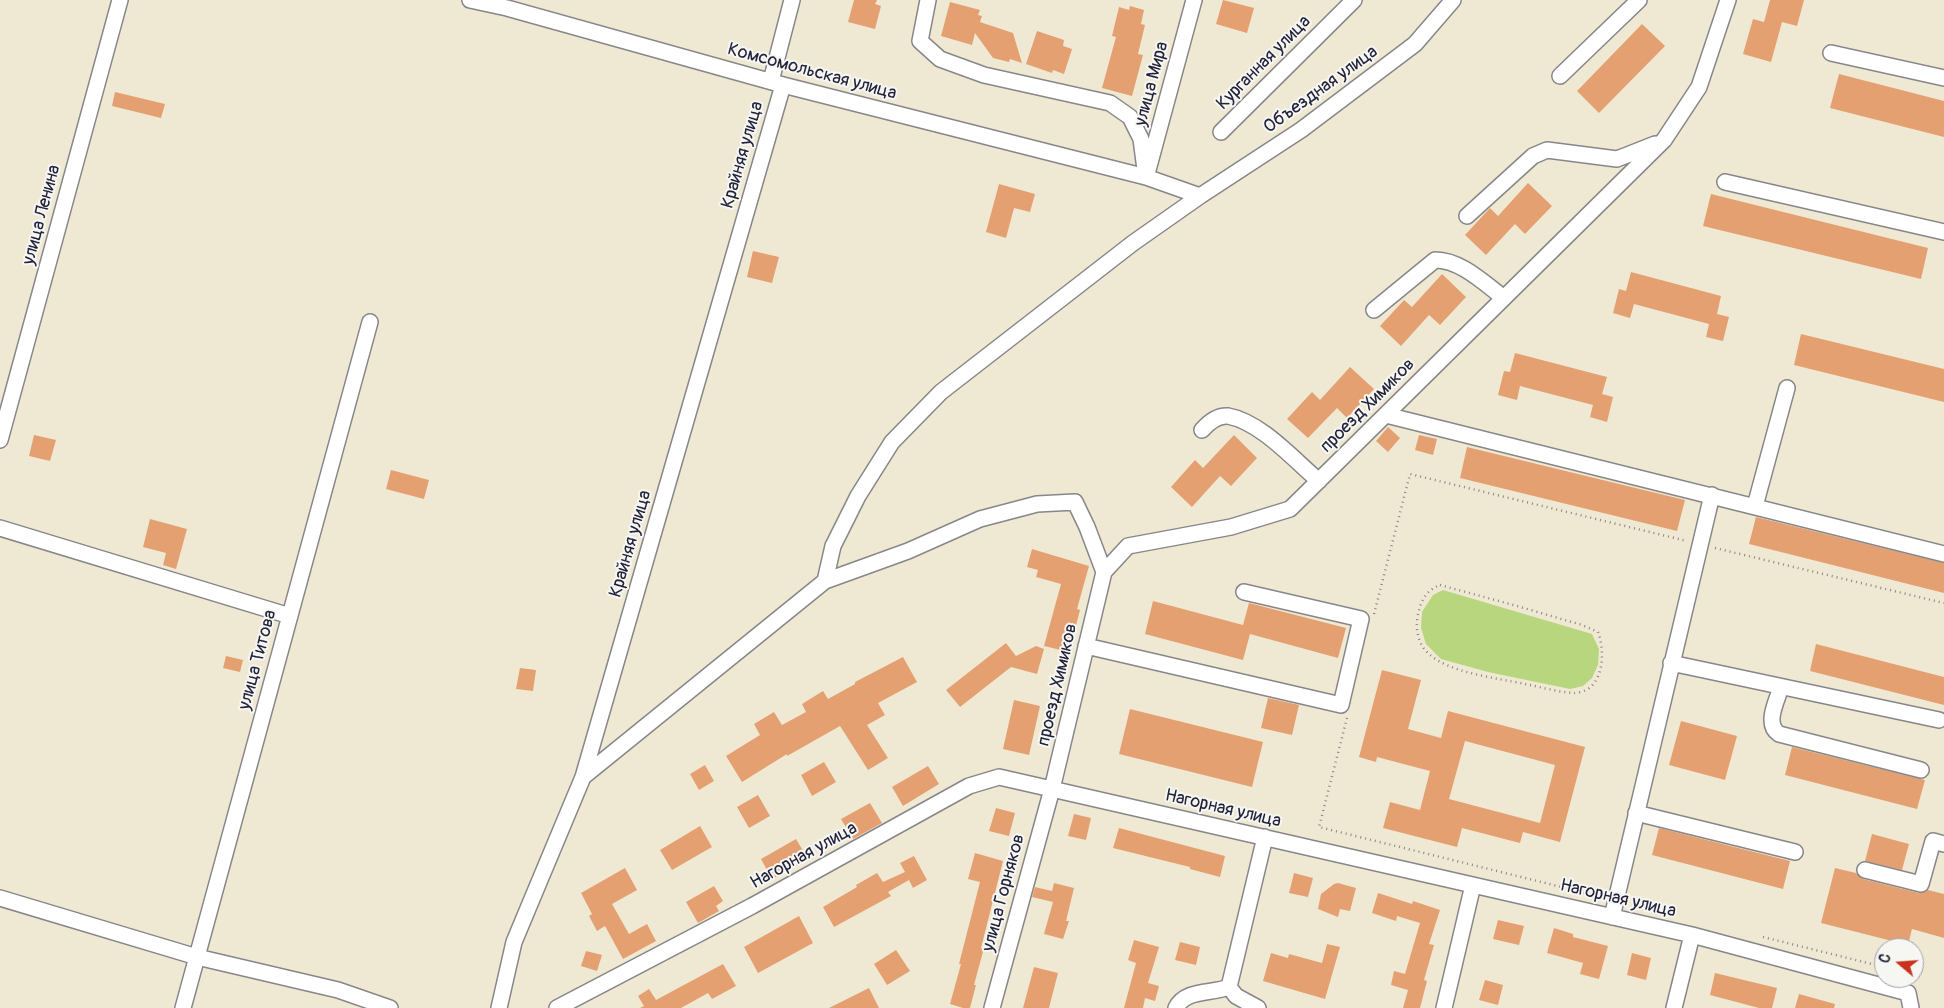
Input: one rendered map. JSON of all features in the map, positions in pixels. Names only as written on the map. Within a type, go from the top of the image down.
[{"type":"street","name":"улица Ленина","points":[[0,440],[120,0]]},
{"type":"street","name":"Комсомольская улица","points":[[470,0],[508,4],[777,83],[1146,177],[1200,196]]},
{"type":"street","name":"Крайняя улица","points":[[499,1008],[514,942],[583,777],[777,83],[792,0]]},
{"type":"street","points":[[928,0],[920,42],[940,58],[984,75],[1110,103],[1130,116],[1141,139],[1146,177]]},
{"type":"street","name":"улица Мира","points":[[1146,177],[1194,0]]},
{"type":"street","name":"Курганная улица","points":[[1221,132],[1354,0]]},
{"type":"street","name":"Объездная улица","points":[[824,581],[833,546],[858,496],[892,442],[941,392],[1133,243],[1200,196],[1301,130],[1415,44],[1453,0]]},
{"type":"street","points":[[1560,76],[1639,0]]},
{"type":"street","name":"проезд Химиков","points":[[1052,789],[1104,572],[1128,546],[1231,527],[1290,509],[1664,140],[1699,87],[1728,0]]},
{"type":"street","points":[[1831,53],[1944,78]]},
{"type":"street","points":[[1467,216],[1533,156],[1547,150],[1617,159],[1664,140]]},
{"type":"street","points":[[1725,182],[1944,232]]},
{"type":"street","points":[[1374,310],[1435,260],[1445,260],[1456,264],[1504,298]]},
{"type":"street","name":"улица Титова","points":[[184,1008],[370,322]]},
{"type":"street","points":[[1755,506],[1787,388]]},
{"type":"street","points":[[1386,415],[1944,554]]},
{"type":"street","points":[[1202,430],[1210,420],[1226,416],[1240,420],[1261,431],[1319,481]]},
{"type":"street","points":[[1612,917],[1712,495]]},
{"type":"street","points":[[583,777],[824,581],[908,551],[980,519],[1037,504],[1075,502],[1087,527],[1104,572]]},
{"type":"street","points":[[0,528],[290,616]]},
{"type":"street","points":[[1086,646],[1341,705],[1361,619],[1244,592]]},
{"type":"street","points":[[1671,663],[1939,720]]},
{"type":"street","points":[[1781,687],[1770,723],[1773,730],[1778,734],[1921,770]]},
{"type":"street","name":"Нагорная улица","points":[[558,1008],[752,906],[969,786],[999,777],[1692,935],[1908,993],[1911,1008]]},
{"type":"street","name":"улица Горняков","points":[[992,1008],[1052,789]]},
{"type":"street","points":[[1636,813],[1795,852]]},
{"type":"street","points":[[1258,1008],[1236,996],[1229,986],[1265,838]]},
{"type":"street","points":[[1865,870],[1921,884],[1933,841],[1944,844]]},
{"type":"street","points":[[1444,1008],[1473,885]]},
{"type":"street","points":[[0,898],[197,957],[338,990],[390,1008]]},
{"type":"street","points":[[1674,1008],[1692,935]]},
{"type":"street","points":[[1176,1008],[1184,998],[1199,993],[1221,990],[1229,986]]},
{"type":"path","points":[[1373,617],[1410,474],[1944,603]]},
{"type":"path","points":[[1440,585],[1464,590],[1582,625],[1598,632],[1602,643],[1602,656],[1598,674],[1588,689],[1576,693],[1551,690],[1461,670],[1441,662],[1428,653],[1418,638],[1416,622],[1426,594],[1434,587],[1440,585]]},
{"type":"path","points":[[1348,713],[1319,827],[1615,901]]},
{"type":"path","points":[[1759,936],[1874,965]]},
{"type":"green space","points":[[1443,590],[1592,634],[1599,649],[1598,665],[1592,678],[1583,686],[1570,689],[1488,672],[1441,659],[1426,644],[1421,628],[1422,612],[1433,595]]},
{"type":"building","points":[[854,0],[877,0],[875,4],[881,6],[875,29],[848,22]]},
{"type":"building","points":[[1223,0],[1254,8],[1247,33],[1216,24]]},
{"type":"building","points":[[1770,0],[1804,0],[1797,26],[1782,22],[1771,62],[1743,54],[1753,19],[1764,22]]},
{"type":"building","points":[[950,2],[980,10],[978,15],[982,16],[980,22],[1013,33],[1022,63],[1010,59],[1009,62],[993,58],[975,33],[972,45],[941,36]]},
{"type":"building","points":[[1130,6],[1144,10],[1141,24],[1145,25],[1138,54],[1143,55],[1132,96],[1102,88],[1116,37],[1112,36],[1119,7],[1129,10]]},
{"type":"building","points":[[1642,24],[1665,46],[1599,113],[1577,91]]},
{"type":"building","points":[[1037,31],[1064,40],[1063,46],[1072,49],[1064,74],[1053,70],[1052,73],[1026,64]]},
{"type":"building","points":[[1839,74],[1944,101],[1944,137],[1830,108]]},
{"type":"building","points":[[115,92],[165,104],[161,118],[112,106]]},
{"type":"building","points":[[1528,183],[1552,206],[1525,234],[1515,224],[1486,255],[1465,235],[1490,208],[1498,216]]},
{"type":"building","points":[[999,184],[1035,194],[1030,212],[1014,208],[1006,238],[986,232]]},
{"type":"building","points":[[1711,194],[1928,248],[1921,279],[1703,226]]},
{"type":"building","points":[[753,251],[779,257],[772,283],[747,277]]},
{"type":"building","points":[[1631,272],[1721,296],[1717,314],[1729,317],[1723,341],[1706,337],[1709,324],[1634,304],[1630,318],[1613,313],[1619,289],[1626,291]]},
{"type":"building","points":[[1442,274],[1466,297],[1440,325],[1429,315],[1401,346],[1380,326],[1404,300],[1412,307]]},
{"type":"building","points":[[1801,334],[1944,369],[1944,402],[1794,365]]},
{"type":"building","points":[[1515,353],[1607,377],[1602,394],[1613,397],[1607,422],[1590,417],[1593,405],[1520,386],[1517,400],[1498,395],[1504,371],[1510,372]]},
{"type":"building","points":[[1350,367],[1374,389],[1347,418],[1337,408],[1308,438],[1287,419],[1312,392],[1320,400]]},
{"type":"building","points":[[1388,427],[1400,438],[1388,452],[1376,441]]},
{"type":"building","points":[[34,435],[56,440],[50,461],[29,456]]},
{"type":"building","points":[[1234,435],[1257,458],[1231,486],[1220,476],[1192,507],[1171,487],[1195,460],[1203,468]]},
{"type":"building","points":[[1419,435],[1437,439],[1433,455],[1415,450]]},
{"type":"building","points":[[1467,447],[1685,500],[1677,531],[1460,478]]},
{"type":"building","points":[[391,470],[429,480],[424,499],[386,489]]},
{"type":"building","points":[[1756,517],[1944,563],[1944,593],[1749,544]]},
{"type":"building","points":[[150,519],[187,529],[176,569],[163,565],[166,553],[143,547]]},
{"type":"building","points":[[1032,549],[1089,566],[1077,609],[1080,610],[1069,652],[1044,646],[1061,584],[1036,577],[1038,570],[1027,567]]},
{"type":"building","points":[[1153,601],[1243,625],[1249,603],[1346,628],[1338,658],[1250,634],[1243,660],[1145,634]]},
{"type":"building","points":[[1006,643],[1016,656],[1036,646],[1044,649],[1037,674],[1011,667],[960,707],[946,690]]},
{"type":"building","points":[[1816,644],[1944,677],[1944,705],[1810,671]]},
{"type":"building","points":[[226,656],[243,660],[240,672],[223,668]]},
{"type":"building","points":[[903,657],[917,682],[878,703],[885,715],[867,725],[888,758],[868,770],[840,726],[787,756],[787,754],[742,782],[726,756],[760,735],[754,724],[774,712],[782,725],[806,712],[802,704],[823,691],[828,699],[855,684],[855,682]]},
{"type":"building","points":[[520,668],[536,670],[533,691],[516,689]]},
{"type":"building","points":[[1382,670],[1421,680],[1408,729],[1441,738],[1448,711],[1585,747],[1560,842],[1523,832],[1520,843],[1462,828],[1457,847],[1383,828],[1390,802],[1420,810],[1430,771],[1377,757],[1376,762],[1359,757]],"holes":[[[1465,741],[1555,765],[1540,823],[1449,799]]]},
{"type":"building","points":[[1268,698],[1299,705],[1292,735],[1261,728]]},
{"type":"building","points":[[1014,700],[1040,706],[1029,755],[1003,749]]},
{"type":"building","points":[[1130,709],[1263,742],[1252,787],[1119,754]]},
{"type":"building","points":[[1681,721],[1737,736],[1725,780],[1669,765]]},
{"type":"building","points":[[1792,747],[1925,780],[1917,809],[1785,775]]},
{"type":"building","points":[[824,762],[836,782],[812,796],[801,775]]},
{"type":"building","points":[[705,765],[714,781],[699,790],[690,774]]},
{"type":"building","points":[[928,766],[939,784],[903,806],[892,787]]},
{"type":"building","points":[[758,795],[770,816],[749,828],[737,807]]},
{"type":"building","points":[[870,803],[882,823],[853,839],[841,819]]},
{"type":"building","points":[[996,808],[1015,813],[1009,836],[989,831]]},
{"type":"building","points":[[1074,814],[1091,818],[1086,840],[1068,836]]},
{"type":"building","points":[[700,826],[712,847],[672,870],[660,850]]},
{"type":"building","points":[[1119,828],[1225,856],[1220,877],[1190,869],[1190,867],[1113,848]]},
{"type":"building","points":[[1659,828],[1790,861],[1783,889],[1652,855]]},
{"type":"building","points":[[1872,834],[1909,844],[1902,870],[1865,861]]},
{"type":"building","points":[[796,839],[808,859],[772,879],[761,859]]},
{"type":"building","points":[[975,853],[1003,861],[981,948],[984,948],[970,1008],[963,1008],[950,1004],[980,882],[968,879]]},
{"type":"building","points":[[914,856],[927,880],[913,888],[909,880],[888,892],[891,896],[834,927],[823,907],[877,873],[883,882],[905,872],[900,863]]},
{"type":"building","points":[[625,868],[637,890],[612,904],[629,934],[647,924],[656,941],[623,959],[605,926],[597,931],[589,916],[592,914],[581,893]]},
{"type":"building","points":[[1835,868],[1856,873],[1863,879],[1919,893],[1928,890],[1944,894],[1944,938],[1912,929],[1910,938],[1880,938],[1821,923]]},
{"type":"building","points":[[1294,873],[1313,878],[1308,897],[1289,893]]},
{"type":"building","points":[[1054,883],[1074,888],[1066,921],[1069,921],[1063,939],[1044,934],[1053,902],[1032,897],[1035,887],[1052,891]]},
{"type":"building","points":[[1338,883],[1356,888],[1350,911],[1340,909],[1338,917],[1318,909],[1321,894]]},
{"type":"building","points":[[714,886],[723,901],[716,906],[719,911],[698,923],[686,902]]},
{"type":"building","points":[[1378,893],[1412,904],[1413,901],[1440,910],[1429,944],[1434,945],[1424,980],[1427,981],[1420,1008],[1403,1008],[1408,990],[1391,985],[1394,971],[1405,974],[1420,923],[1397,916],[1396,921],[1372,913]]},
{"type":"building","points":[[799,916],[813,943],[758,973],[744,947]]},
{"type":"building","points":[[1498,920],[1524,926],[1519,945],[1493,939]]},
{"type":"building","points":[[1554,928],[1573,934],[1573,937],[1608,946],[1599,979],[1580,974],[1583,963],[1547,953]]},
{"type":"building","points":[[1134,940],[1159,947],[1148,983],[1159,986],[1155,1001],[1145,998],[1143,1008],[1124,1008],[1136,963],[1128,960]]},
{"type":"building","points":[[1180,942],[1200,947],[1196,965],[1175,960]]},
{"type":"building","points":[[1327,944],[1340,947],[1325,999],[1263,981],[1271,953],[1288,958],[1289,954],[1322,963]]},
{"type":"building","points":[[896,950],[910,971],[887,985],[874,964]]},
{"type":"building","points":[[586,951],[602,955],[597,971],[581,966]]},
{"type":"building","points":[[1632,953],[1651,958],[1646,980],[1627,975]]},
{"type":"building","points":[[723,964],[736,986],[712,999],[708,993],[681,1008],[640,1008],[644,1006],[638,996],[649,989],[656,1000]]},
{"type":"building","points":[[1034,967],[1058,973],[1049,1008],[1023,1008]]},
{"type":"building","points":[[1715,973],[1777,988],[1772,1008],[1759,1008],[1710,995]]},
{"type":"building","points":[[1485,980],[1503,985],[1498,1005],[1479,1000]]},
{"type":"building","points":[[869,988],[879,1008],[829,1008]]},
{"type":"building","points":[[1799,994],[1835,1004],[1834,1008],[1795,1008]]}]
